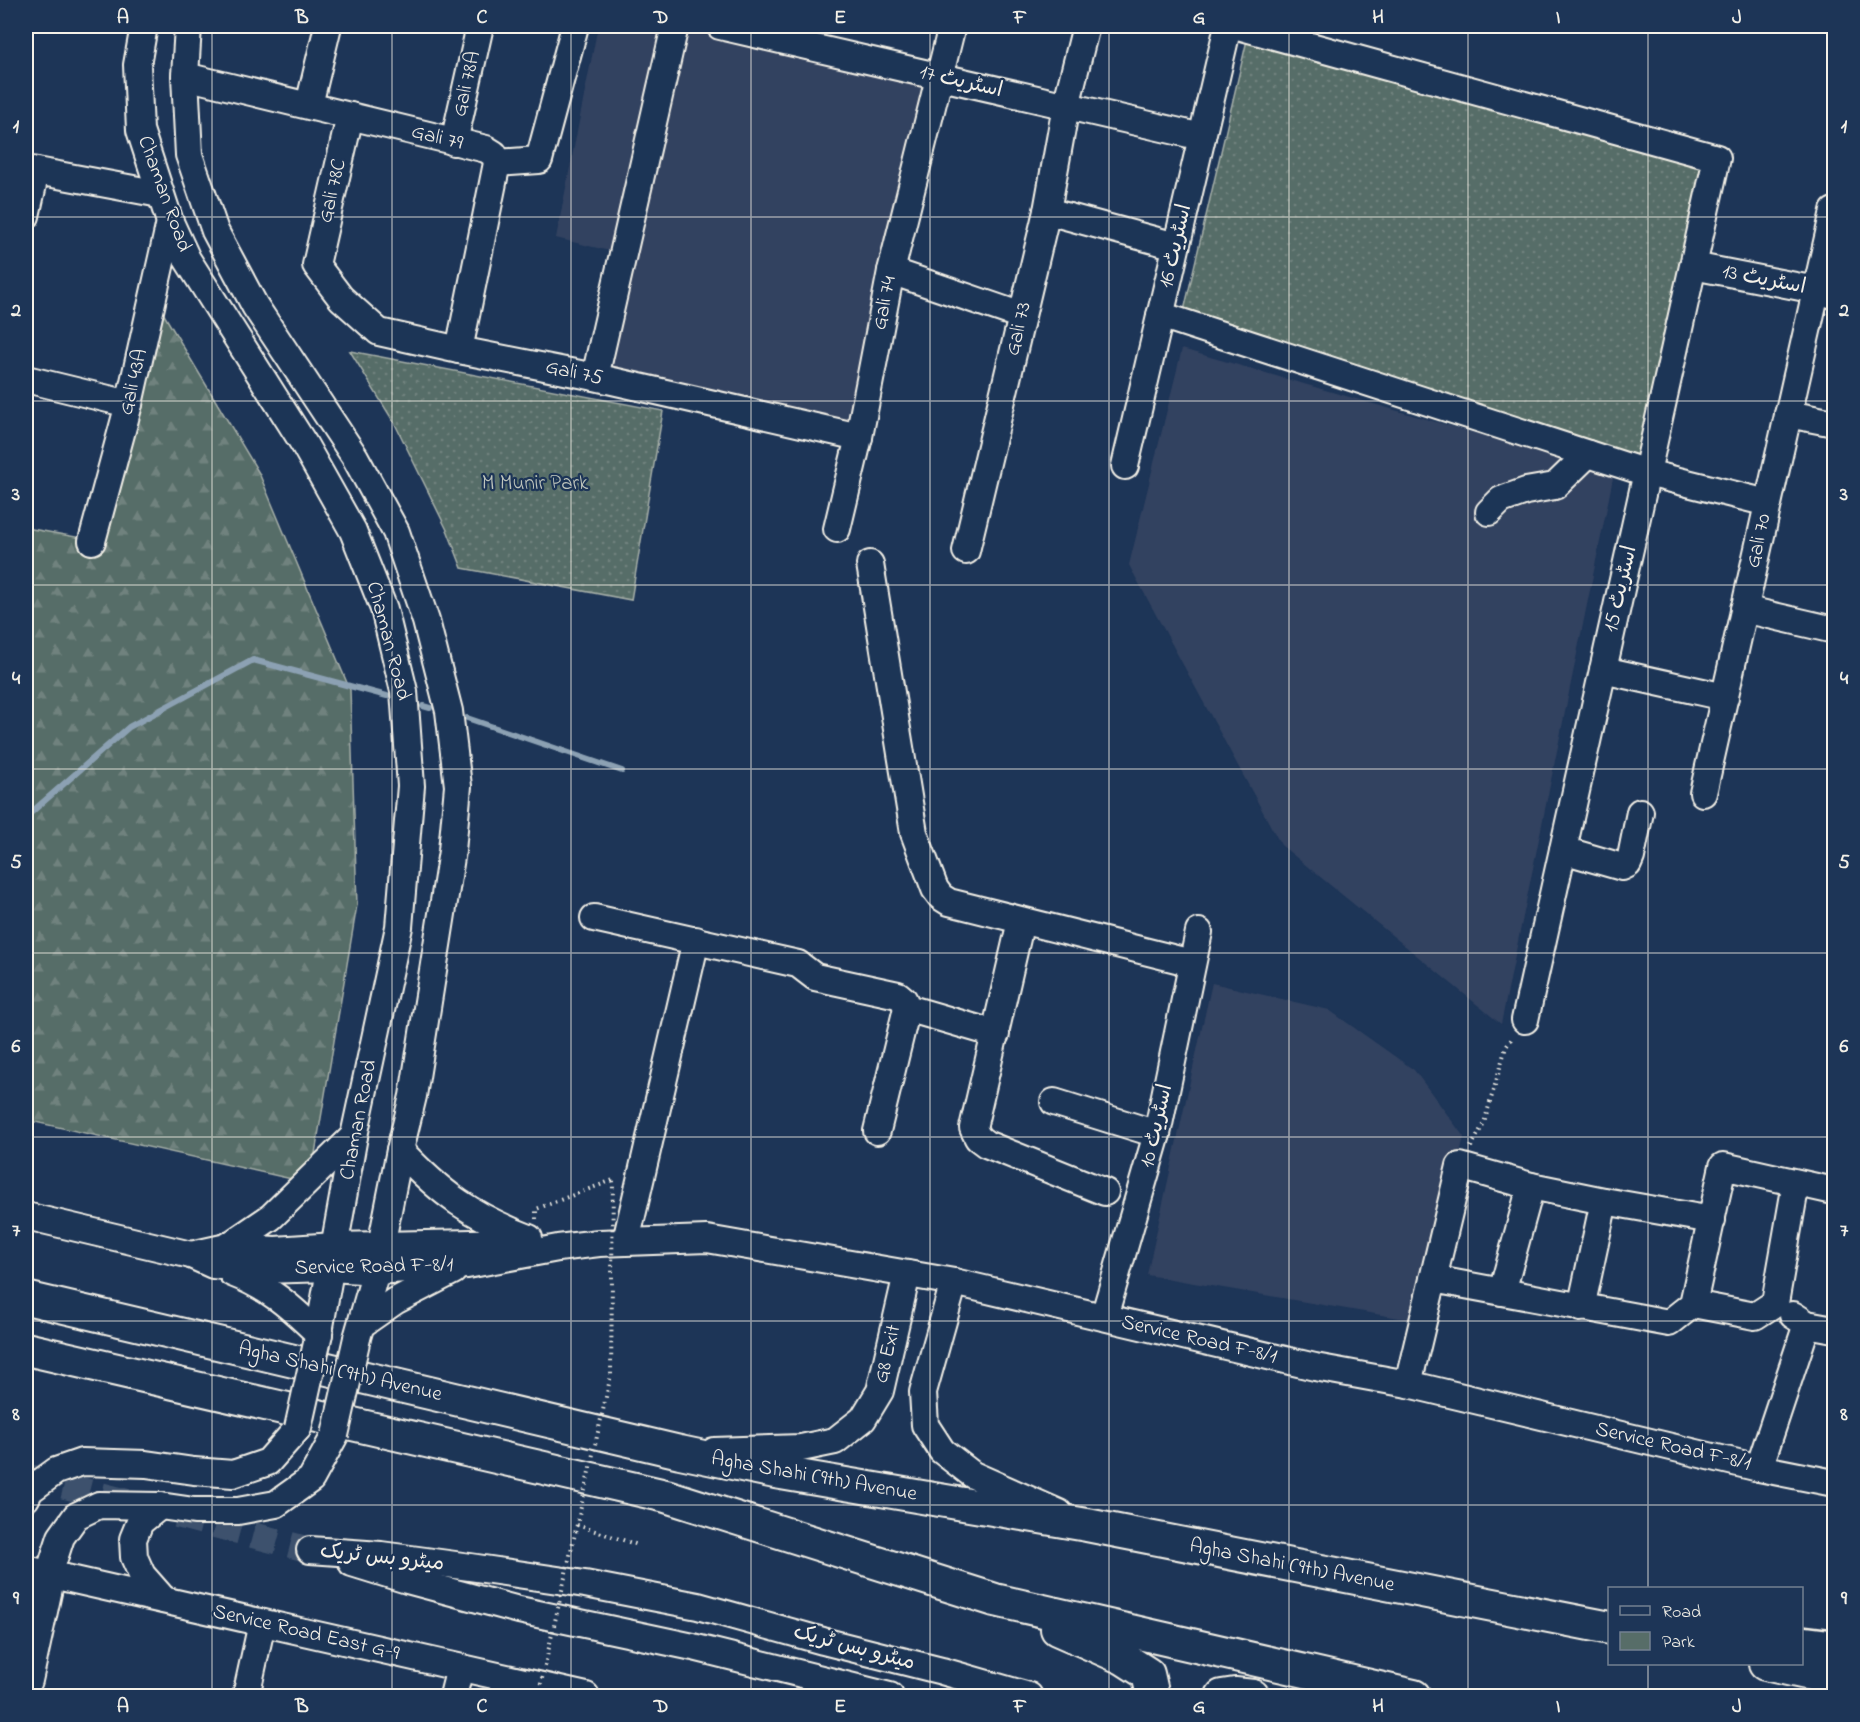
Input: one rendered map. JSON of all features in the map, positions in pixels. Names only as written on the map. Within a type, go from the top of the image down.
[{"type":"highway","points":[[1803,1643],[1834,1647]]},
{"type":"main road","name":"Agha Shahi (9th) Avenue","points":[[26,1298],[776,1473],[1087,1526],[1608,1628]]},
{"type":"main road","points":[[26,1349],[666,1496],[995,1600],[1414,1696]]},
{"type":"main road","points":[[26,1680],[38,1572]]},
{"type":"main road","points":[[995,1600],[1123,1658],[1148,1674],[1153,1696]]},
{"type":"main road","points":[[1770,1665],[1834,1679]]},
{"type":"main road","points":[[1222,1696],[1235,1694],[1252,1696]]},
{"type":"street","name":"Chaman Road","points":[[26,1498],[30,1490],[56,1471],[82,1462],[146,1464],[194,1472],[233,1474],[268,1462],[298,1428],[318,1339],[354,1136],[399,927],[411,786],[404,691],[384,609],[353,531],[304,444],[187,259],[160,194],[140,130],[137,65],[144,26]]},
{"type":"street","name":"Chaman Road","points":[[38,1572],[76,1516],[99,1505],[160,1506],[194,1511],[238,1511],[276,1504],[311,1479],[335,1435],[359,1331],[382,1246],[400,1149],[415,1087],[452,851],[459,786],[448,711],[426,621],[396,532],[355,458],[255,306],[215,231],[189,155],[184,76],[188,26]]},
{"type":"street","points":[[309,105],[328,26]]},
{"type":"street","name":"Gali 78A","points":[[454,142],[480,26]]},
{"type":"street","points":[[459,350],[497,163],[539,160],[575,26]]},
{"type":"street","points":[[595,377],[675,26]]},
{"type":"street","name":"اسٹریٹ 17","points":[[720,26],[779,32],[939,78],[1202,137]]},
{"type":"street","name":"Gali 74","points":[[837,529],[859,437],[891,271],[952,26]]},
{"type":"street","name":"Gali 73","points":[[966,551],[1047,211],[1066,106],[1086,26]]},
{"type":"street","name":"اسٹریٹ 16","points":[[1125,466],[1228,26]]},
{"type":"street","name":"اسٹریٹ 15","points":[[1238,26],[1717,158],[1525,1020]]},
{"type":"street","name":"Gali 79","points":[[184,76],[486,149],[494,154],[497,163]]},
{"type":"street","name":"Gali 78C","points":[[316,266],[350,116]]},
{"type":"street","points":[[26,216],[31,170],[160,194]]},
{"type":"street","points":[[1047,211],[1176,246]]},
{"type":"street","name":"Gali 70","points":[[1704,793],[1788,414],[1825,292],[1834,211]]},
{"type":"street","name":"Gali 43A","points":[[92,540],[129,405],[170,222]]},
{"type":"street","name":"Gali 75","points":[[316,266],[341,298],[379,332],[595,377],[859,437]]},
{"type":"street","name":"اسٹریٹ 13","points":[[1693,266],[1825,292]]},
{"type":"street","points":[[891,271],[1022,316]]},
{"type":"street","points":[[1160,315],[1647,473],[1768,503]]},
{"type":"street","points":[[26,380],[129,405]]},
{"type":"street","points":[[1788,414],[1834,423]]},
{"type":"street","points":[[1489,512],[1501,500],[1526,491],[1555,486],[1588,454]]},
{"type":"street","points":[[870,564],[914,833],[935,889],[941,897],[949,902],[1191,963]]},
{"type":"street","points":[[1744,609],[1834,630]]},
{"type":"street","points":[[1603,670],[1725,697]]},
{"type":"street","points":[[1563,850],[1622,867],[1628,864],[1631,857],[1640,812]]},
{"type":"street","points":[[594,918],[798,963],[815,977],[898,995],[904,1000],[907,1008],[877,1131]]},
{"type":"street","points":[[1021,921],[973,1128],[978,1138],[986,1144],[1104,1192]]},
{"type":"street","name":"اسٹریٹ 10","points":[[1104,1317],[1157,1134],[1198,932]]},
{"type":"street","points":[[626,1241],[696,940]]},
{"type":"street","points":[[907,1008],[996,1034]]},
{"type":"street","points":[[1054,1102],[1157,1134]]},
{"type":"street","points":[[318,1339],[288,1304],[210,1256],[271,1218],[354,1136]]},
{"type":"street","points":[[400,1149],[428,1180],[462,1206],[498,1226],[548,1244]]},
{"type":"street","points":[[1408,1384],[1460,1166],[1531,1186],[1604,1202],[1712,1220]]},
{"type":"street","points":[[1433,1279],[1670,1323],[1693,1304],[1724,1166],[1834,1191]]},
{"type":"street","points":[[1693,1304],[1755,1316],[1775,1303],[1796,1183]]},
{"type":"street","points":[[1502,1292],[1531,1186]]},
{"type":"street","points":[[1581,1308],[1604,1202]]},
{"type":"street","name":"Service Road F-8/1","points":[[26,1216],[210,1256],[261,1270],[382,1246],[707,1239],[954,1282],[1315,1367],[1408,1384],[1759,1468],[1834,1483]]},
{"type":"street","name":"Service Road F-8/1","points":[[333,1257],[373,1282],[467,1265],[548,1244]]},
{"type":"street","points":[[359,1331],[395,1301],[467,1265]]},
{"type":"street","name":"G8 Exit","points":[[680,1452],[801,1448],[835,1441],[863,1419],[880,1391],[907,1274]]},
{"type":"street","points":[[954,1282],[923,1392],[925,1425],[942,1451],[974,1475],[1087,1526]]},
{"type":"street","points":[[1775,1303],[1807,1324],[1834,1329]]},
{"type":"street","points":[[1759,1468],[1807,1324]]},
{"type":"street","points":[[160,1506],[140,1522],[133,1539],[134,1557],[142,1575],[164,1600]]},
{"type":"street","name":"میٹرو بس ٹریک","points":[[890,1696],[693,1647],[519,1610],[407,1580],[310,1550],[381,1555],[470,1567],[585,1584],[698,1606],[1029,1696]]},
{"type":"street","name":"Service Road East G-9","points":[[38,1572],[586,1696]]},
{"type":"street","points":[[246,1696],[262,1623]]},
{"type":"street","points":[[453,1696],[460,1668]]},
{"type":"path","points":[[1460,1166],[1484,1123],[1506,1047],[1525,1020]]},
{"type":"path","points":[[536,1209],[613,1180],[611,1375],[538,1696]]},
{"type":"path","points":[[577,1525],[638,1545]]},
{"type":"shaded area","points":[[598,26],[665,26],[614,252],[556,238]]},
{"type":"shaded area","points":[[681,29],[933,87],[856,426],[604,368]]},
{"type":"shaded area","points":[[1182,349],[1614,473],[1501,1024],[1281,845],[1129,565]]},
{"type":"shaded area","points":[[1212,983],[1329,1010],[1414,1070],[1464,1137],[1417,1321],[1147,1275]]},
{"type":"green space","points":[[1247,40],[1708,163],[1635,464],[1183,315]]},
{"type":"green space","points":[[160,308],[259,473],[350,690],[357,905],[310,1183],[26,1120],[26,528],[92,540]]},
{"type":"green space","name":"M Munir Park","points":[[350,351],[663,411],[631,600],[462,568],[448,532],[395,424]]},
{"type":"waterway","points":[[26,817],[129,727],[253,660],[387,696]]},
{"type":"waterway","points":[[423,706],[430,708]]},
{"type":"waterway","points":[[467,718],[622,771]]},
{"type":"tunnel","points":[[26,1476],[127,1502]]},
{"type":"tunnel","points":[[177,1515],[310,1550]]}]
